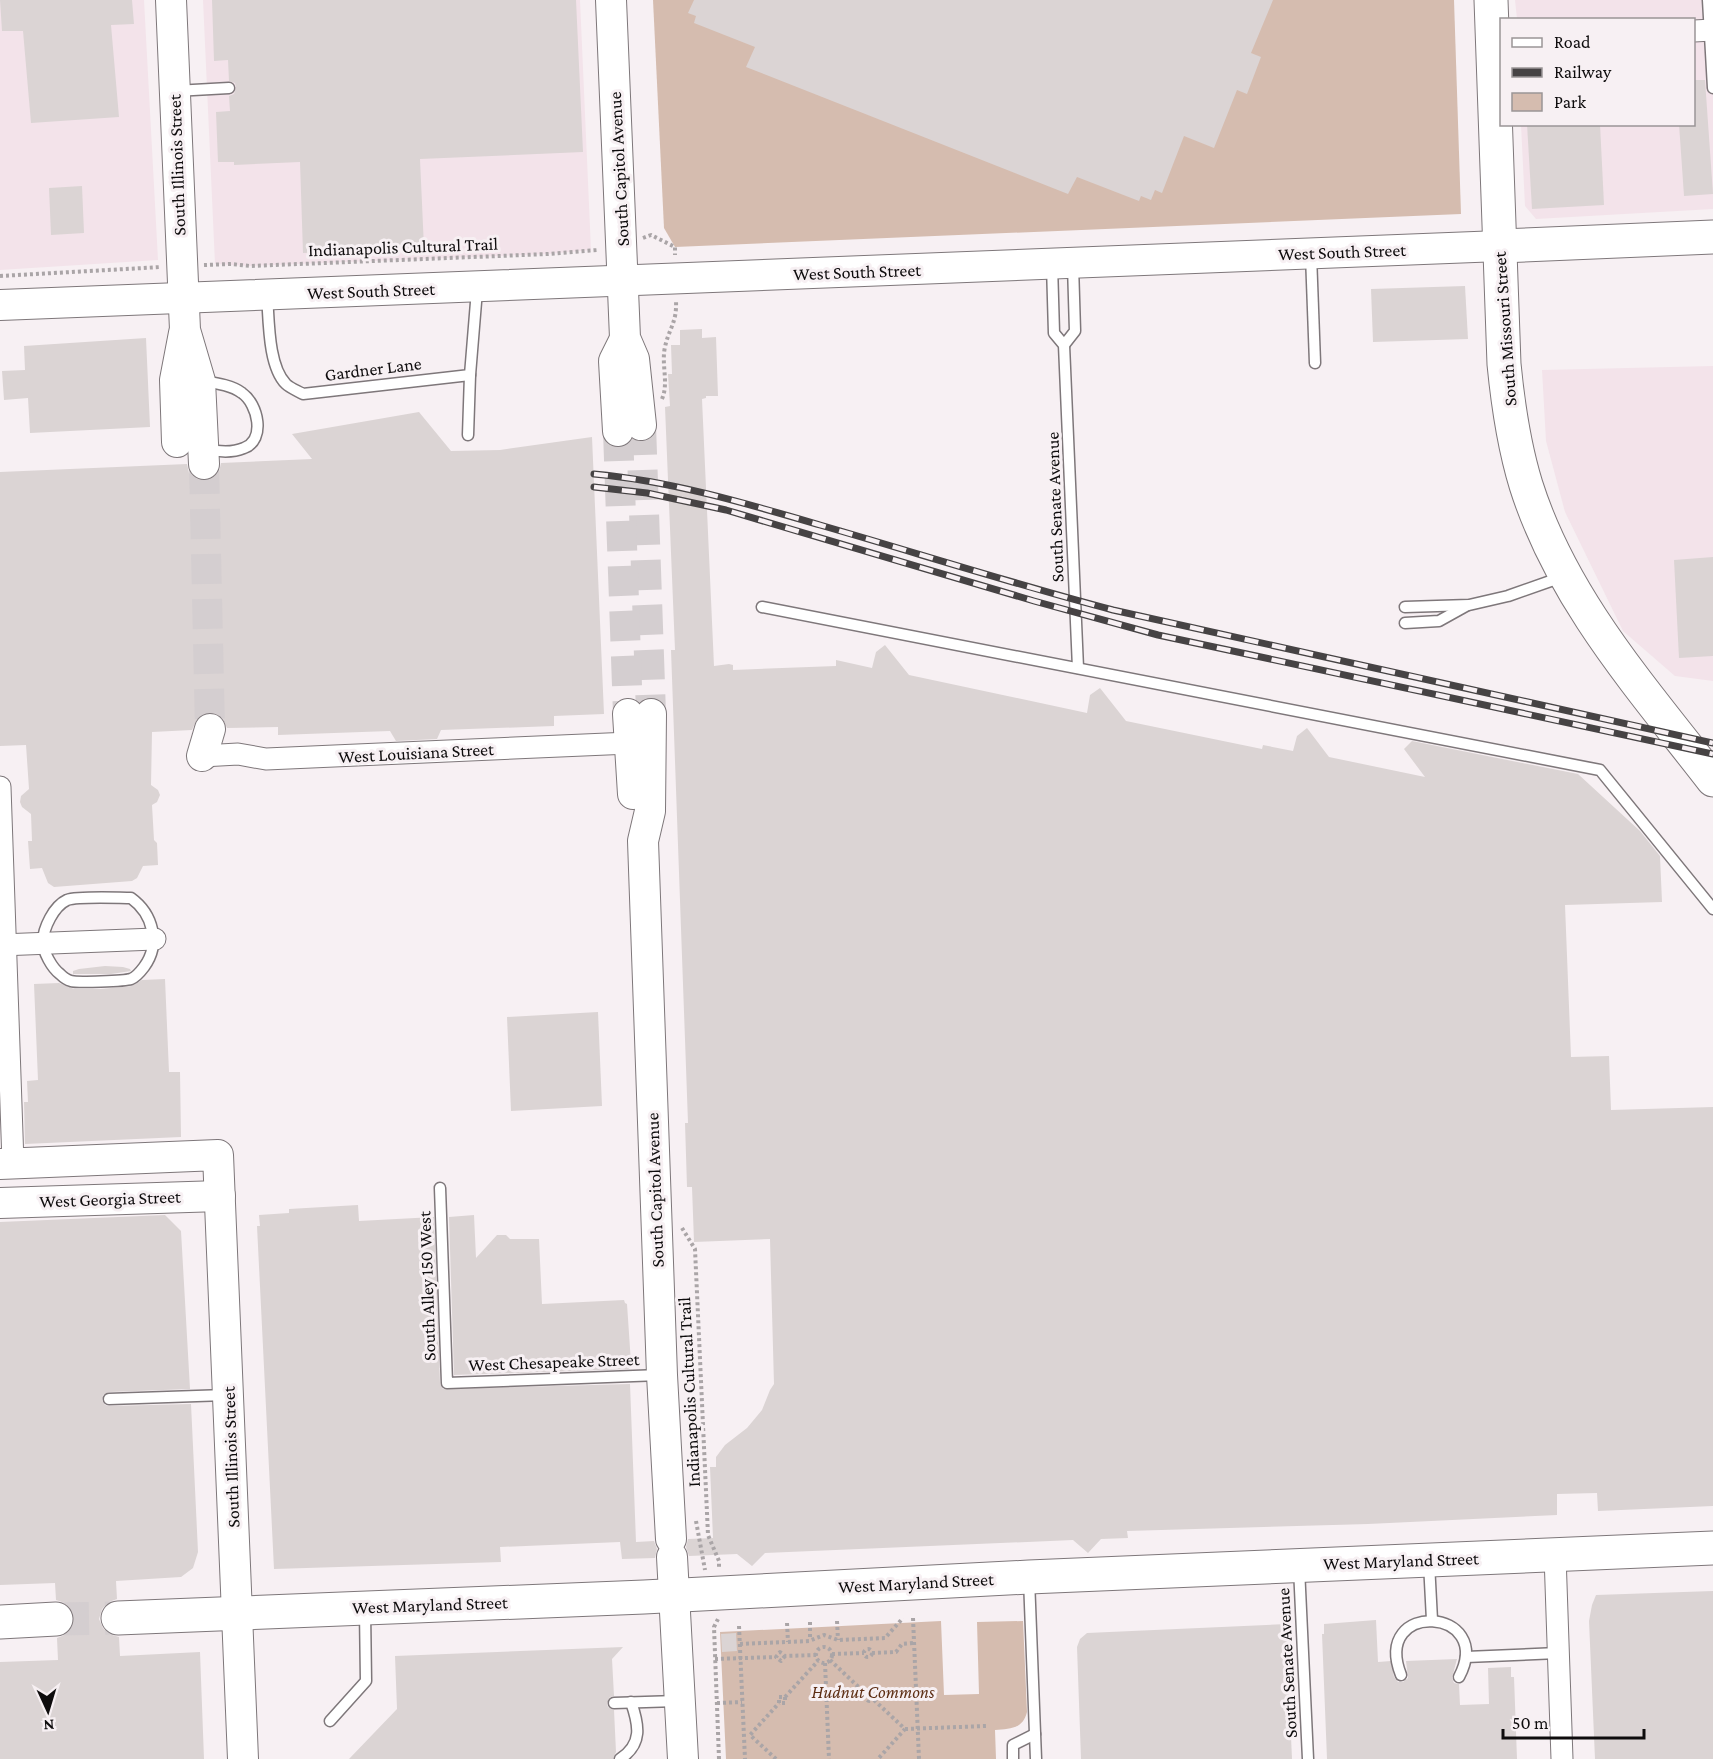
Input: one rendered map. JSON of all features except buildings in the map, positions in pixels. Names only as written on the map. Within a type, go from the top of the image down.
[{"type":"main road","name":"South Illinois Street","points":[[171,0],[187,381],[193,449]]},
{"type":"main road","name":"South Capitol Avenue","points":[[611,0],[626,338],[634,359],[639,420]]},
{"type":"main road","name":"South Missouri Street","points":[[1491,0],[1497,39],[1504,364],[1516,447],[1526,484],[1540,523],[1565,576],[1594,625],[1713,780]]},
{"type":"main road","name":"West South Street","points":[[0,305],[1713,237]]},
{"type":"main road","name":"South Capitol Avenue","points":[[643,841],[650,811],[639,714],[630,743],[635,812],[643,841],[662,1375],[680,1542],[674,1594],[682,1759]]},
{"type":"main road","name":"South Illinois Street","points":[[7,1163],[218,1155],[243,1759]]},
{"type":"main road","name":"West Georgia Street","points":[[0,1203],[220,1196]]},
{"type":"main road","name":"West Maryland Street","points":[[118,1618],[1713,1548]]},
{"type":"main road","points":[[0,1622],[56,1619]]},
{"type":"street","name":"West Louisiana Street","points":[[206,742],[238,754],[266,759],[630,743]]},
{"type":"street","points":[[0,788],[7,1163]]},
{"type":"street","points":[[3,945],[155,939]]},
{"type":"street","points":[[1555,1555],[1562,1759]]},
{"type":"lane","points":[[1708,0],[1705,30],[1713,88]]},
{"type":"lane","points":[[174,91],[229,88]]},
{"type":"lane","points":[[1311,253],[1314,363]]},
{"type":"lane","name":"South Senate Avenue","points":[[1063,264],[1054,333],[1064,345],[1078,668]]},
{"type":"lane","name":"South Senate Avenue","points":[[1063,264],[1076,331],[1064,345]]},
{"type":"lane","points":[[468,435],[477,286]]},
{"type":"lane","name":"Gardner Lane","points":[[267,295],[271,343],[277,368],[286,385],[303,394],[470,375]]},
{"type":"lane","points":[[187,381],[227,386],[241,392],[251,400],[256,411],[258,426],[253,442],[245,448],[220,452],[193,449]]},
{"type":"lane","points":[[1405,607],[1469,605],[1508,596],[1565,576]]},
{"type":"lane","points":[[1405,622],[1439,621],[1469,605]]},
{"type":"lane","points":[[762,607],[1600,770],[1713,909]]},
{"type":"lane","points":[[131,898],[140,905],[148,918],[155,939],[148,961],[131,979],[74,982],[57,972],[43,943],[49,921],[60,905],[69,899],[131,898]]},
{"type":"lane","name":"South Alley 150 West","points":[[440,1188],[447,1383]]},
{"type":"lane","name":"West Chesapeake Street","points":[[447,1383],[662,1375]]},
{"type":"lane","points":[[109,1399],[228,1395]]},
{"type":"lane","points":[[1428,1560],[1432,1620]]},
{"type":"lane","name":"South Senate Avenue","points":[[1299,1565],[1308,1759]]},
{"type":"lane","points":[[1029,1577],[1036,1759]]},
{"type":"lane","points":[[330,1721],[366,1681],[364,1608]]},
{"type":"lane","points":[[1401,1675],[1395,1655],[1397,1644],[1411,1626],[1421,1621],[1432,1620],[1443,1622],[1453,1628],[1465,1646],[1466,1657],[1459,1677]]},
{"type":"lane","points":[[1466,1657],[1558,1653]]},
{"type":"lane","points":[[614,1703],[680,1701]]},
{"type":"lane","points":[[620,1759],[628,1754],[635,1744],[638,1731],[631,1702]]},
{"type":"lane","points":[[1013,1759],[1013,1745],[1035,1734]]},
{"type":"path","points":[[651,235],[675,247]]},
{"type":"path","name":"Indianapolis Cultural Trail","points":[[215,264],[250,266],[548,254],[591,250]]},
{"type":"path","points":[[0,276],[153,267]]},
{"type":"path","points":[[639,420],[665,394],[665,349],[677,316]]},
{"type":"path","name":"Indianapolis Cultural Trail","points":[[680,1225],[696,1249],[708,1535],[719,1561]]},
{"type":"path","points":[[680,1542],[705,1566],[706,1593]]},
{"type":"path","points":[[740,1644],[810,1640],[824,1635],[838,1640],[885,1638],[903,1618]]},
{"type":"path","points":[[913,1618],[919,1759]]},
{"type":"path","points":[[837,1621],[838,1640]]},
{"type":"path","points":[[810,1622],[810,1640]]},
{"type":"path","points":[[787,1623],[788,1642]]},
{"type":"path","points":[[739,1626],[745,1759]]},
{"type":"path","points":[[714,1627],[719,1759]]},
{"type":"path","points":[[824,1635],[824,1646]]},
{"type":"path","points":[[832,1654],[864,1653],[868,1657],[872,1653],[896,1652],[902,1644],[914,1643]]},
{"type":"path","points":[[824,1646],[830,1649],[832,1654],[830,1660],[825,1663]]},
{"type":"path","points":[[824,1646],[818,1649],[816,1655],[818,1660],[825,1663]]},
{"type":"path","points":[[715,1659],[776,1657],[781,1661],[785,1656],[816,1655]]},
{"type":"path","points":[[750,1735],[779,1703],[785,1703],[785,1697],[818,1660]]},
{"type":"path","points":[[830,1660],[867,1695],[873,1694],[873,1700],[905,1729],[986,1726]]},
{"type":"path","points":[[825,1663],[829,1759]]},
{"type":"path","points":[[717,1702],[742,1702]]},
{"type":"path","points":[[878,1759],[905,1729]]},
{"type":"path","points":[[744,1735],[750,1735],[776,1759]]},
{"type":"shaded area","points":[[0,0],[144,0],[158,260],[0,270]]},
{"type":"shaded area","points":[[203,0],[580,0],[591,250],[548,254],[250,266],[215,264]]},
{"type":"shaded area","points":[[1515,0],[1713,0],[1713,209],[1536,219],[1525,206],[1521,126],[1695,126],[1695,18],[1517,18]]},
{"type":"shaded area","points":[[1713,366],[1713,681],[1675,676],[1623,631],[1565,512],[1546,441],[1542,370]]},
{"type":"green space","points":[[653,0],[1454,0],[1461,214],[675,247],[664,228]]},
{"type":"green space","name":"Hudnut Commons","points":[[941,1621],[944,1695],[979,1694],[977,1622],[1023,1621],[1027,1712],[1019,1725],[995,1730],[996,1759],[726,1759],[720,1632]]},
{"type":"tunnel","points":[[641,425],[651,714]]},
{"type":"tunnel","points":[[618,431],[628,714]]},
{"type":"tunnel","points":[[204,464],[210,729]]},
{"type":"tunnel","points":[[56,1619],[118,1618]]},
{"type":"railway","points":[[594,474],[680,487],[736,501],[1113,610],[1713,743]]},
{"type":"railway","points":[[594,487],[647,493],[726,510],[1034,601],[1158,635],[1713,754]]}]
